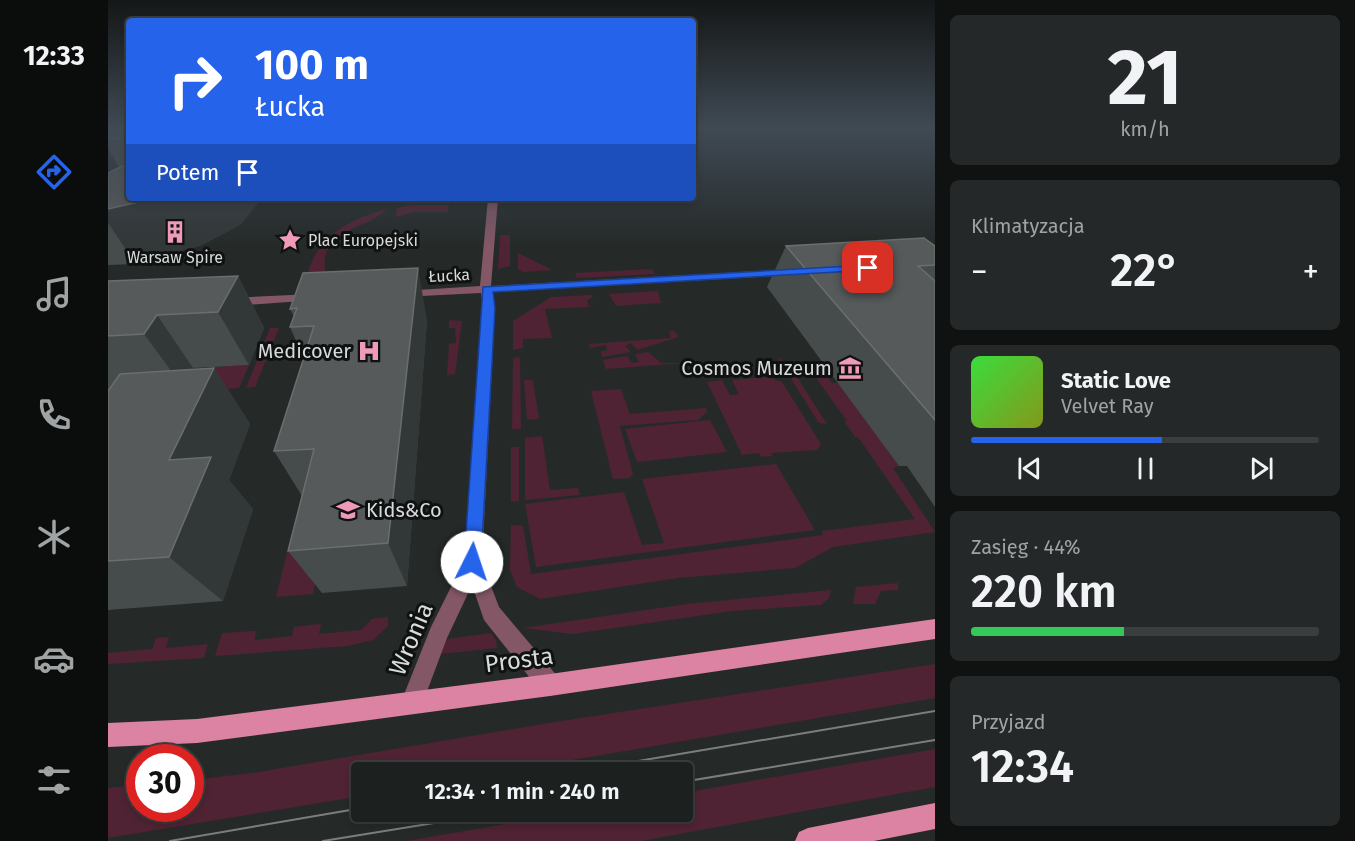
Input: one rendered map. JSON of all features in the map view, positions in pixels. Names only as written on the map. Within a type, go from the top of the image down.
[{"type":"main road","name":"Prosta","points":[[108,735],[197,731],[550,685],[935,629]]},
{"type":"main road","points":[[808,841],[935,816]]},
{"type":"street","name":"Wronia","points":[[412,702],[438,634],[472,562],[489,308],[485,282],[493,201]]},
{"type":"street","name":"Łucka","points":[[385,294],[811,272]]},
{"type":"street","points":[[216,302],[326,297]]},
{"type":"street","name":"Wronia","points":[[472,562],[491,613],[550,685]]},
{"type":"shaded area","points":[[411,205],[449,205],[448,212],[414,212],[396,217],[397,208]]},
{"type":"shaded area","points":[[387,209],[335,240],[328,249],[325,261],[326,278],[307,275],[312,261],[327,239],[360,218]]},
{"type":"shaded area","points":[[500,235],[510,235],[510,266],[498,269]]},
{"type":"shaded area","points":[[518,253],[552,270],[523,272],[518,269]]},
{"type":"shaded area","points":[[652,269],[655,274],[577,278],[575,273]]},
{"type":"shaded area","points":[[658,291],[661,303],[616,306],[609,294]]},
{"type":"shaded area","points":[[592,295],[593,297],[587,300],[589,307],[545,309],[552,338],[523,339],[523,348],[513,350],[513,321],[551,297]]},
{"type":"shaded area","points":[[449,320],[462,321],[455,374],[447,375],[449,344],[456,343],[455,328],[449,328]]},
{"type":"shaded area","points":[[270,328],[279,328],[255,387],[246,388]]},
{"type":"shaded area","points":[[669,331],[674,331],[679,337],[637,350],[631,343],[625,346],[631,352],[602,357],[601,351],[607,351],[606,345],[590,348],[589,344],[671,338]]},
{"type":"shaded area","points":[[648,352],[661,363],[684,363],[606,369],[603,360],[627,356],[632,363],[639,362],[635,354]]},
{"type":"shaded area","points":[[777,357],[790,366],[827,424],[819,423]]},
{"type":"shaded area","points":[[513,358],[520,358],[521,429],[512,429]]},
{"type":"shaded area","points":[[249,365],[239,388],[200,391],[211,367]]},
{"type":"shaded area","points":[[825,374],[832,383],[843,387],[899,466],[893,468],[935,532],[833,547],[795,568],[678,578],[540,599],[517,587],[510,570],[511,525],[523,526],[531,574],[823,535],[822,531],[915,519],[858,437],[855,437],[844,421],[847,421],[814,375]]},
{"type":"shaded area","points":[[768,377],[782,382],[821,444],[817,450],[771,453],[772,456],[761,457],[759,453],[742,455],[707,382],[722,380],[730,395],[739,394],[732,380]]},
{"type":"shaded area","points":[[524,380],[533,380],[539,419],[527,420]]},
{"type":"shaded area","points":[[621,389],[630,414],[706,408],[707,412],[698,420],[620,426],[633,474],[630,478],[613,479],[591,391]]},
{"type":"shaded area","points":[[710,420],[727,452],[637,462],[625,429]]},
{"type":"shaded area","points":[[542,436],[550,490],[578,488],[580,495],[525,500],[525,438]]},
{"type":"shaded area","points":[[511,447],[519,447],[519,501],[511,502]]},
{"type":"shaded area","points":[[776,464],[815,530],[536,567],[525,504],[624,492],[642,545],[664,543],[642,479]]},
{"type":"shaded area","points":[[329,519],[313,594],[276,597],[295,521]]},
{"type":"shaded area","points":[[898,583],[898,590],[881,591],[875,604],[853,604],[856,587]]},
{"type":"shaded area","points":[[831,590],[829,598],[821,605],[732,611],[573,634],[523,628],[687,604]]},
{"type":"shaded area","points":[[388,617],[388,626],[373,640],[348,646],[215,656],[222,633],[256,631],[255,640],[292,636],[294,627],[321,624],[319,634],[361,630],[372,619]]},
{"type":"shaded area","points":[[491,633],[496,640],[497,648],[440,654],[447,639]]},
{"type":"shaded area","points":[[169,637],[166,648],[208,644],[204,658],[108,664],[108,653],[152,649],[156,638]]},
{"type":"shaded area","points":[[935,664],[935,698],[561,762],[351,762],[351,798],[108,838],[108,788],[126,786],[126,822],[204,822],[204,779],[252,773],[555,722]]},
{"type":"shaded area","points":[[935,749],[935,787],[641,841],[407,841],[518,822],[693,822],[693,791]]},
{"type":"building","points":[[118,168],[126,168],[126,201],[143,201],[108,209],[108,173]]},
{"type":"building","points":[[924,238],[935,246],[935,265],[918,266],[935,281],[935,420],[786,246]]},
{"type":"building","points":[[418,268],[388,543],[288,551],[314,449],[274,451],[314,326],[290,327],[297,308],[290,309],[303,273]]},
{"type":"building","points":[[238,276],[218,312],[157,315],[144,334],[108,336],[108,281]]},
{"type":"building","points":[[214,368],[169,460],[211,457],[169,557],[108,561],[108,391],[120,374]]},
{"type":"tram line","points":[[632,762],[935,711]]},
{"type":"tram line","points":[[693,780],[935,740]]},
{"type":"tram line","points":[[170,841],[351,810]]},
{"type":"tram line","points":[[323,841],[440,822]]},
{"type":"place","name":"Warsaw Spire","points":[[175,232]]},
{"type":"place","name":"Plac Europejski","points":[[290,240]]},
{"type":"place","name":"Medicover","points":[[369,351]]},
{"type":"place","name":"Cosmos Muzeum","points":[[850,368]]},
{"type":"place","name":"Kids&Co","points":[[348,510]]},
{"type":"route","points":[[472,562],[489,308],[487,290],[868,268]]}]
